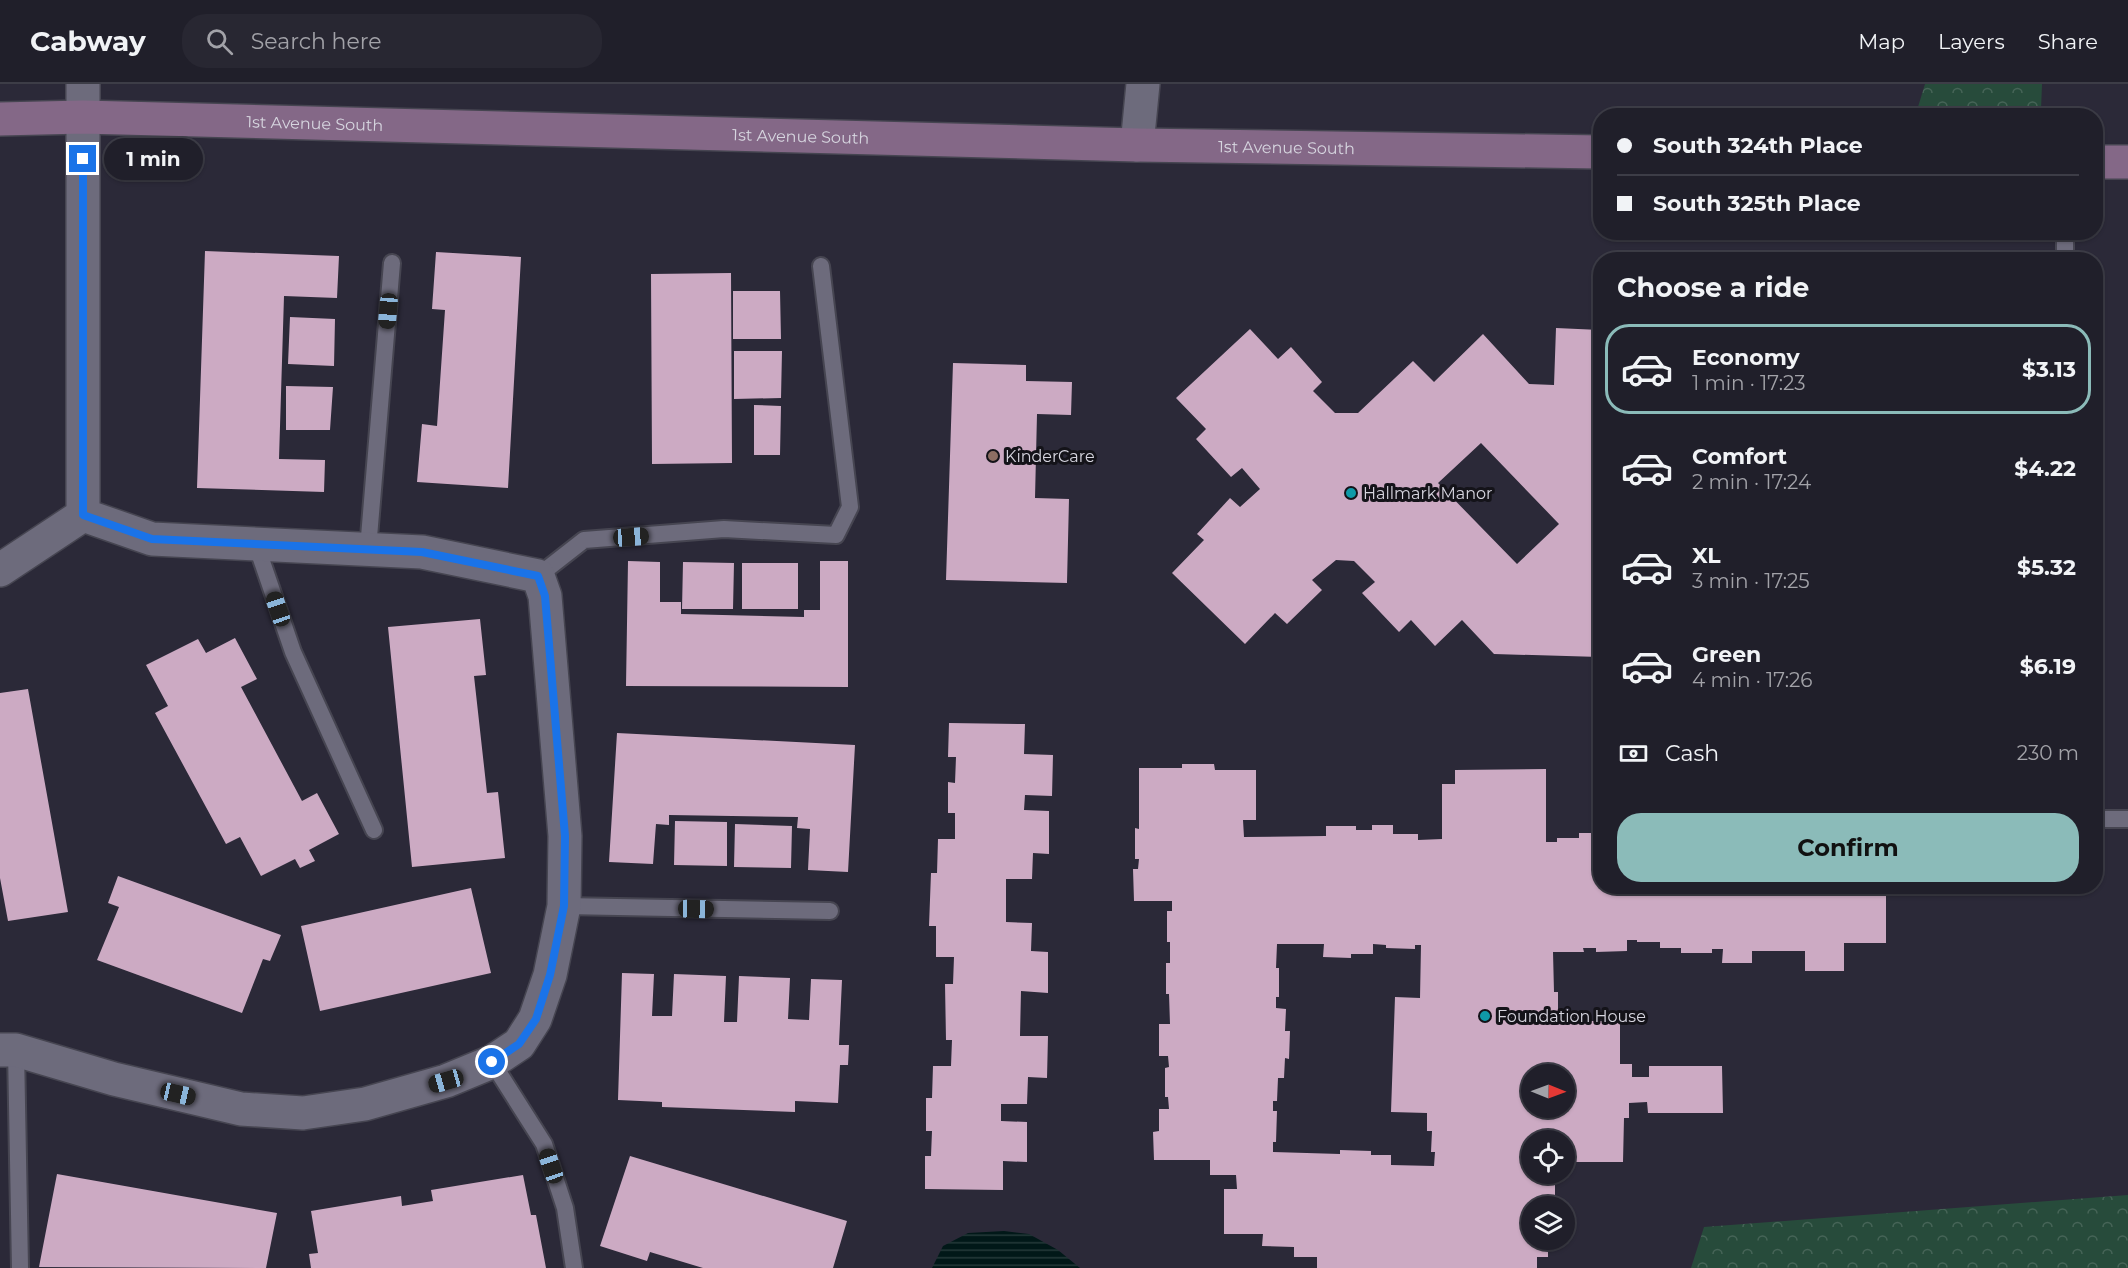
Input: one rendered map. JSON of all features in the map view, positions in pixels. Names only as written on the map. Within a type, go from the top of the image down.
[{"type":"main road","name":"1st Avenue South","points":[[0,119],[83,117],[1137,145],[1593,152]]},
{"type":"main road","points":[[2103,162],[2128,162]]},
{"type":"street","points":[[83,84],[83,515]]},
{"type":"street","points":[[1137,145],[1143,84]]},
{"type":"street","points":[[8,1050],[114,1079],[241,1109],[303,1113],[365,1104],[446,1081],[492,1062],[519,1044],[536,1019],[550,975],[564,906],[565,836],[545,596],[538,576],[422,552],[152,539],[83,515]]},
{"type":"street","points":[[0,570],[83,515]]},
{"type":"lane","points":[[368,549],[392,263]]},
{"type":"lane","points":[[538,576],[584,540],[724,529],[836,535],[850,507],[821,266]]},
{"type":"lane","points":[[256,544],[293,652],[374,830]]},
{"type":"lane","points":[[2103,819],[2128,819]]},
{"type":"lane","points":[[564,906],[830,912]]},
{"type":"lane","points":[[8,1050],[20,1268]]},
{"type":"lane","points":[[492,1062],[544,1144],[565,1208],[574,1268]]},
{"type":"green space","points":[[1925,84],[2042,84],[2041,108],[1918,107]]},
{"type":"green space","points":[[2128,1195],[2128,1268],[1691,1268],[1704,1227]]},
{"type":"shaded area","points":[[1004,1231],[1029,1234],[1058,1250],[1080,1268],[932,1268],[943,1246],[968,1233]]},
{"type":"building","points":[[205,251],[339,256],[337,298],[284,296],[279,459],[325,460],[324,492],[197,488]]},
{"type":"building","points":[[436,252],[521,257],[508,488],[417,482],[422,424],[437,426],[445,310],[432,309]]},
{"type":"building","points":[[731,273],[732,463],[652,464],[651,274]]},
{"type":"building","points":[[733,291],[780,291],[781,339],[733,339]]},
{"type":"building","points":[[290,317],[335,319],[334,366],[288,364]]},
{"type":"building","name":"Hallmark Manor","points":[[1556,328],[1593,330],[1593,657],[1494,654],[1462,620],[1435,646],[1411,620],[1399,632],[1362,593],[1375,582],[1354,561],[1336,560],[1312,580],[1322,590],[1287,624],[1275,613],[1245,644],[1172,573],[1204,540],[1197,534],[1230,498],[1240,507],[1260,489],[1242,468],[1231,477],[1196,439],[1206,429],[1176,398],[1250,329],[1278,359],[1291,347],[1322,382],[1313,391],[1335,413],[1358,413],[1413,361],[1434,382],[1483,334],[1529,384],[1554,385]],"holes":[[[1481,443],[1559,524],[1517,564],[1438,483]]]},
{"type":"building","points":[[734,351],[782,351],[781,398],[734,399]]},
{"type":"building","name":"KinderCare","points":[[953,363],[1026,365],[1026,381],[1072,382],[1071,415],[1037,414],[1035,498],[1069,499],[1067,583],[946,580]]},
{"type":"building","points":[[286,386],[333,387],[330,430],[286,430]]},
{"type":"building","points":[[754,405],[781,406],[780,455],[754,455]]},
{"type":"building","points":[[628,561],[660,562],[660,602],[681,602],[681,614],[804,617],[804,610],[820,610],[820,561],[848,561],[848,687],[626,686]]},
{"type":"building","points":[[683,562],[734,563],[733,609],[682,609]]},
{"type":"building","points":[[742,563],[798,563],[798,609],[742,609]]},
{"type":"building","points":[[480,619],[486,675],[474,676],[487,793],[498,792],[505,858],[412,867],[388,627]]},
{"type":"building","points":[[235,638],[257,679],[241,687],[302,801],[317,793],[339,834],[309,850],[315,861],[300,868],[295,859],[261,876],[240,837],[226,844],[155,713],[168,706],[146,665],[198,639],[206,653]]},
{"type":"building","points":[[28,689],[68,912],[8,921],[0,878],[0,693]]},
{"type":"building","points":[[949,723],[1025,724],[1024,754],[1053,755],[1052,796],[1025,795],[1024,810],[1049,811],[1049,854],[1033,853],[1032,879],[1006,879],[1006,922],[1032,923],[1031,951],[1048,952],[1048,993],[1021,991],[1020,1036],[1048,1036],[1047,1078],[1028,1077],[1027,1104],[1001,1104],[1001,1121],[1027,1122],[1027,1162],[1003,1161],[1003,1190],[925,1189],[925,1156],[931,1156],[932,1131],[926,1131],[926,1098],[932,1098],[933,1066],[951,1066],[952,1040],[946,1040],[945,984],[953,984],[954,957],[936,957],[936,926],[929,926],[931,873],[937,873],[938,839],[955,839],[955,813],[948,813],[948,782],[955,783],[956,757],[948,757]]},
{"type":"building","points":[[617,733],[855,745],[848,872],[808,870],[810,829],[797,828],[798,817],[669,815],[669,825],[656,824],[653,864],[609,862]]},
{"type":"building","name":"Foundation House","points":[[1182,764],[1214,764],[1215,770],[1256,770],[1256,820],[1243,820],[1244,837],[1326,836],[1326,826],[1356,826],[1356,830],[1372,830],[1372,825],[1393,825],[1393,834],[1418,834],[1418,840],[1442,839],[1442,784],[1455,784],[1455,770],[1546,769],[1546,842],[1557,842],[1557,838],[1579,838],[1579,833],[1593,833],[1593,894],[1886,894],[1886,943],[1844,943],[1844,971],[1805,971],[1805,951],[1752,951],[1752,963],[1722,963],[1723,949],[1712,949],[1712,953],[1681,953],[1681,948],[1660,948],[1660,942],[1637,942],[1637,940],[1627,940],[1627,951],[1596,952],[1596,948],[1583,948],[1584,952],[1553,952],[1554,992],[1558,992],[1558,1012],[1575,1012],[1575,1021],[1620,1021],[1620,1064],[1632,1064],[1632,1077],[1649,1077],[1649,1066],[1722,1066],[1723,1113],[1648,1113],[1647,1102],[1629,1103],[1629,1118],[1624,1118],[1623,1162],[1575,1162],[1575,1130],[1521,1130],[1521,1184],[1555,1184],[1555,1196],[1521,1196],[1521,1250],[1548,1250],[1548,1257],[1537,1257],[1537,1268],[1317,1268],[1317,1257],[1294,1257],[1294,1247],[1262,1246],[1263,1234],[1224,1234],[1224,1189],[1237,1189],[1236,1175],[1210,1175],[1210,1160],[1154,1160],[1153,1132],[1159,1131],[1159,1109],[1169,1109],[1168,1097],[1165,1097],[1165,1068],[1169,1067],[1168,1056],[1159,1056],[1159,1024],[1170,1024],[1169,994],[1166,994],[1166,963],[1170,963],[1167,911],[1172,911],[1172,901],[1134,901],[1133,869],[1138,869],[1139,859],[1135,859],[1135,828],[1139,829],[1139,768],[1182,768]],"holes":[[[1277,944],[1324,944],[1323,957],[1351,958],[1351,954],[1373,954],[1373,944],[1386,945],[1386,948],[1415,949],[1415,945],[1421,945],[1420,998],[1395,997],[1391,1112],[1427,1113],[1427,1131],[1432,1131],[1431,1152],[1435,1152],[1434,1166],[1391,1165],[1391,1155],[1371,1155],[1371,1151],[1340,1150],[1340,1154],[1273,1152],[1273,1142],[1276,1142],[1277,1111],[1273,1111],[1273,1101],[1277,1101],[1278,1078],[1284,1078],[1285,1058],[1289,1059],[1290,1031],[1285,1031],[1286,1009],[1276,1008],[1276,997],[1279,997],[1279,968],[1276,968]]]},
{"type":"building","points":[[675,821],[727,822],[727,866],[674,865]]},
{"type":"building","points":[[735,824],[792,826],[791,868],[734,867]]},
{"type":"building","points":[[118,876],[281,935],[270,961],[263,959],[242,1013],[97,960],[119,907],[108,903]]},
{"type":"building","points":[[471,888],[491,973],[320,1011],[301,926]]},
{"type":"building","points":[[622,973],[654,974],[652,1016],[672,1016],[674,974],[726,976],[724,1022],[737,1022],[739,976],[790,978],[788,1019],[809,1020],[811,979],[842,980],[839,1045],[849,1045],[848,1065],[840,1065],[838,1103],[795,1101],[795,1112],[662,1107],[662,1102],[618,1100]]},
{"type":"building","points":[[630,1156],[847,1221],[833,1268],[703,1268],[650,1252],[647,1261],[600,1246]]},
{"type":"building","points":[[57,1174],[277,1213],[266,1268],[39,1267]]},
{"type":"building","points":[[523,1175],[531,1215],[536,1215],[546,1268],[311,1268],[309,1254],[318,1253],[311,1211],[401,1196],[402,1206],[433,1201],[431,1190]]},
{"type":"place","name":"KinderCare","points":[[993,456]]},
{"type":"place","name":"Hallmark Manor","points":[[1351,493]]},
{"type":"place","name":"Foundation House","points":[[1485,1016]]},
{"type":"route","points":[[83,159],[83,515],[152,539],[422,552],[538,576],[545,596],[565,836],[564,906],[550,975],[536,1019],[519,1044],[492,1062]]}]
